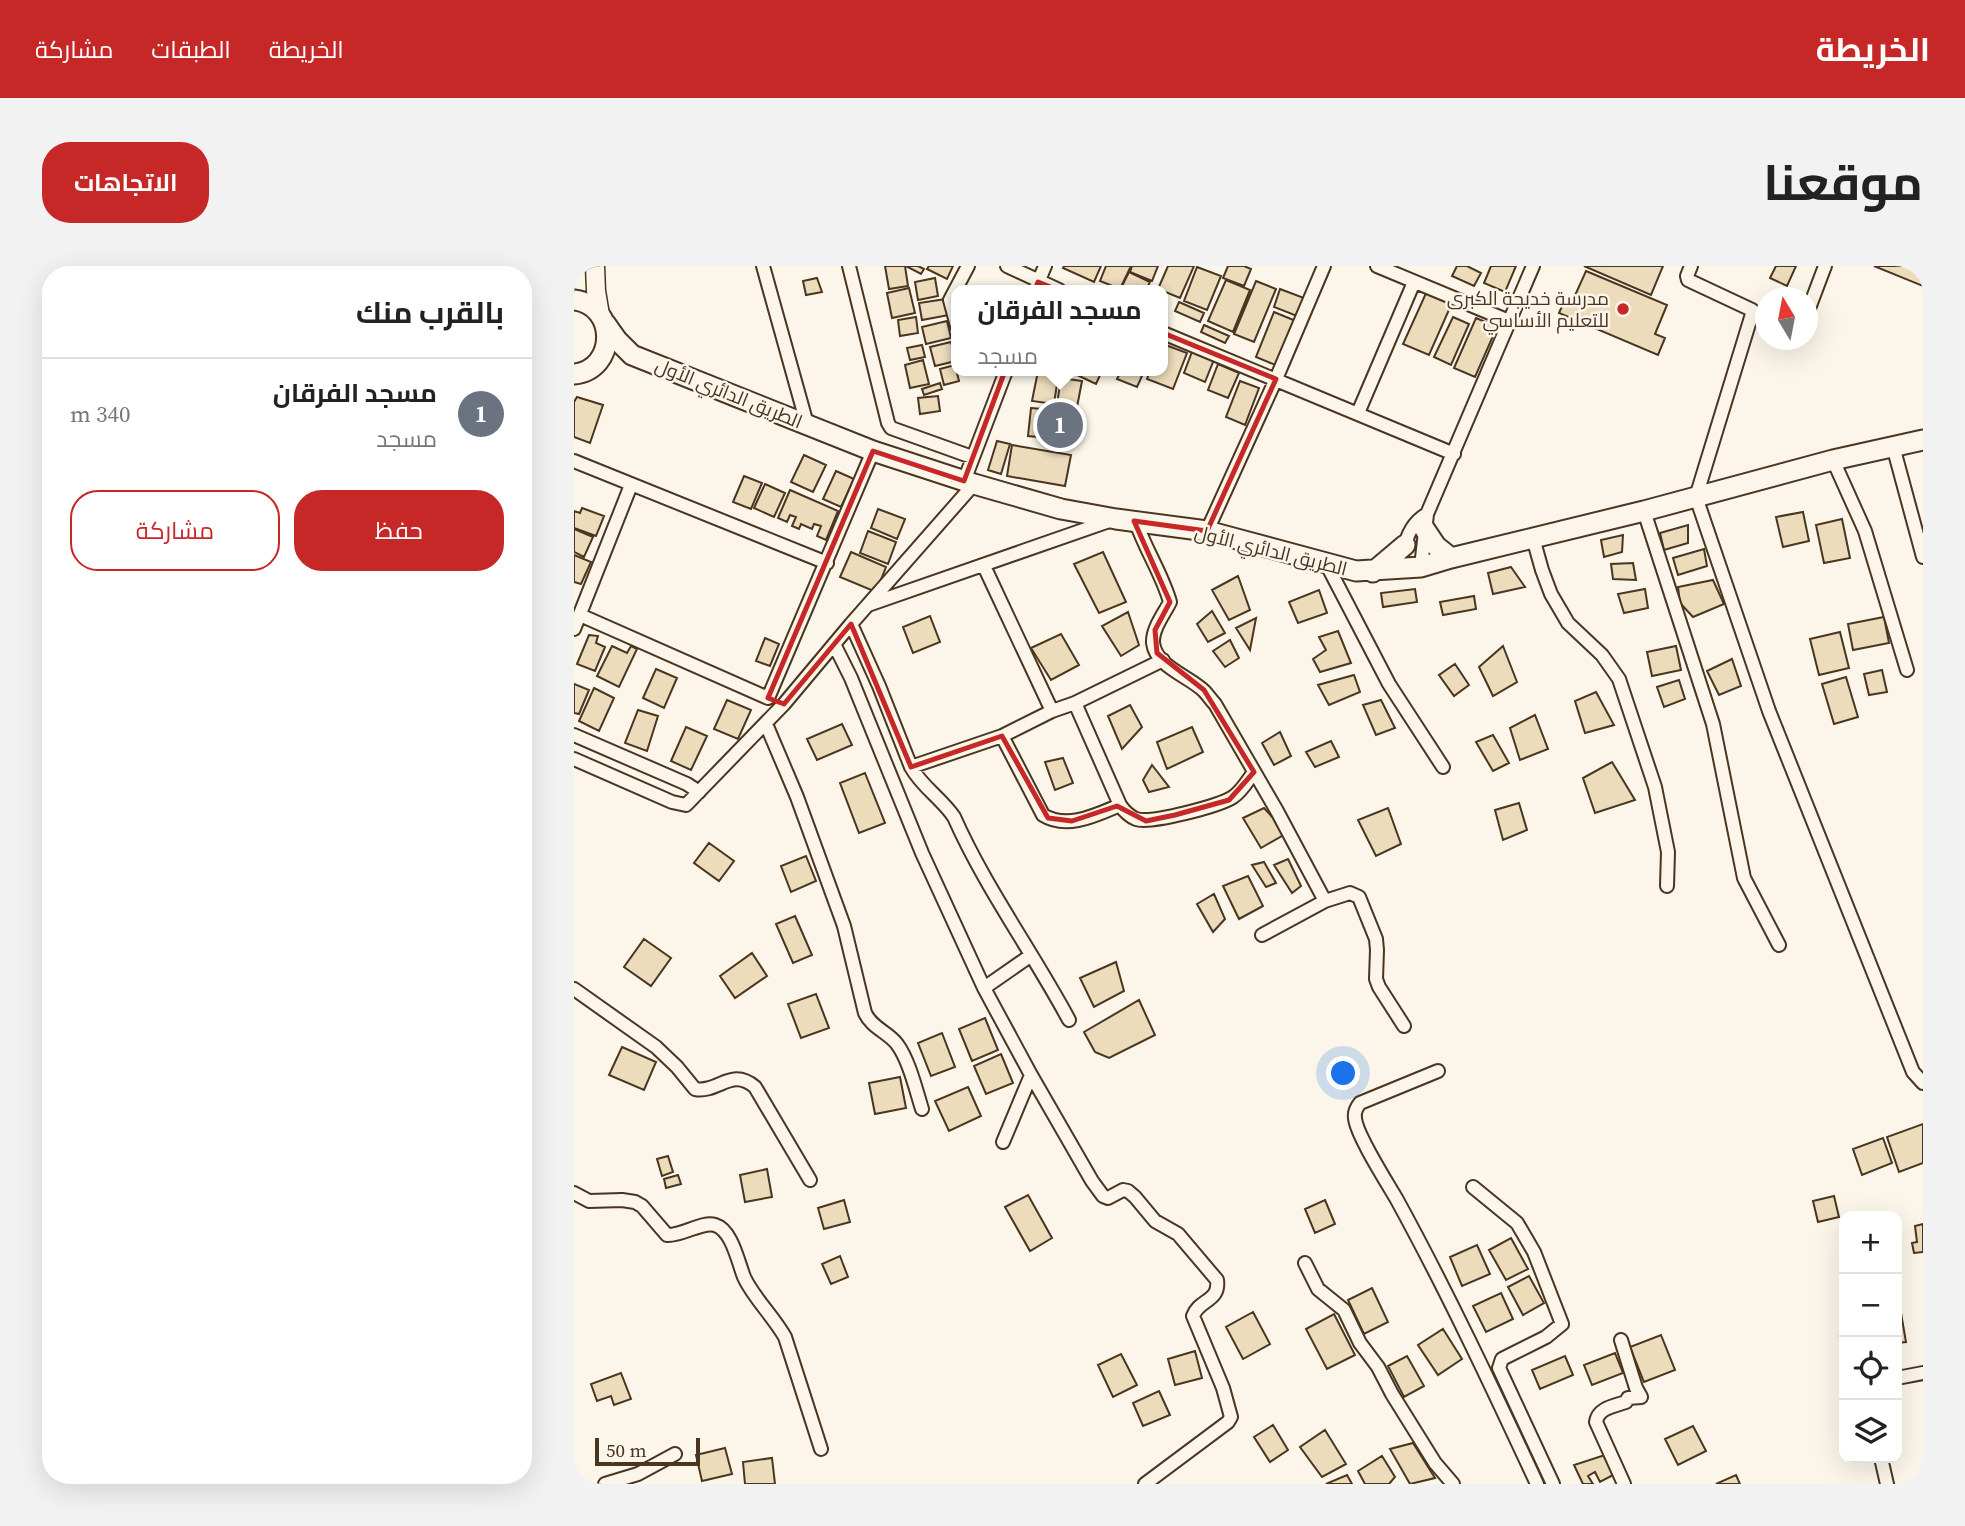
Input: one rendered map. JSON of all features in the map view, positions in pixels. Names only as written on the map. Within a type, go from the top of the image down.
[{"type":"main road","points":[[574,300],[592,306],[617,340],[632,355]]},
{"type":"main road","points":[[581,372],[604,352],[607,338],[602,319]]},
{"type":"main road","name":"الطريق الدائري الأول","points":[[632,355],[873,451],[1061,509],[1207,531],[1351,570],[1373,572],[1413,569],[1833,460],[1923,440]]},
{"type":"main road","points":[[581,372],[614,358],[632,355]]},
{"type":"main road","points":[[1426,521],[1436,546],[1451,558]]},
{"type":"main road","points":[[1373,572],[1405,545]]},
{"type":"street","points":[[574,293],[595,266]]},
{"type":"street","points":[[595,266],[596,291],[602,319]]},
{"type":"street","points":[[763,266],[807,424]]},
{"type":"street","points":[[849,266],[888,424],[891,428],[972,457]]},
{"type":"street","points":[[958,285],[968,266]]},
{"type":"street","points":[[1007,266],[1035,285]]},
{"type":"street","points":[[1036,285],[1045,266]]},
{"type":"street","points":[[1207,531],[1324,266]]},
{"type":"street","points":[[1377,266],[1509,321]]},
{"type":"street","points":[[1413,569],[1426,521],[1533,266]]},
{"type":"street","points":[[1691,266],[1688,279],[1752,310],[1696,497],[1769,711],[1913,1072],[1923,1083]]},
{"type":"street","points":[[1817,287],[1825,266]]},
{"type":"street","points":[[1358,413],[1414,282]]},
{"type":"street","points":[[1168,335],[1454,454]]},
{"type":"street","points":[[574,759],[680,805],[691,802],[784,704],[969,482],[972,457],[1004,376]]},
{"type":"street","points":[[1893,446],[1923,557]]},
{"type":"street","points":[[768,698],[873,451]]},
{"type":"street","points":[[1833,460],[1865,531],[1907,670]]},
{"type":"street","points":[[574,461],[827,562]]},
{"type":"street","points":[[574,629],[631,485]]},
{"type":"street","points":[[1644,511],[1713,724],[1744,878],[1779,945]]},
{"type":"street","points":[[867,605],[1116,519]]},
{"type":"street","points":[[1413,569],[1405,545],[1415,522],[1426,521]]},
{"type":"street","points":[[1136,522],[1170,602],[1155,630],[1153,642],[1157,653],[1204,690],[1214,704],[1325,901]]},
{"type":"street","points":[[1533,538],[1551,594],[1567,623],[1602,655],[1619,679],[1658,800],[1668,852],[1667,886]]},
{"type":"street","points":[[1326,563],[1389,684],[1443,767]]},
{"type":"street","points":[[984,566],[1052,711]]},
{"type":"street","points":[[580,615],[784,704]]},
{"type":"street","points":[[851,624],[917,779],[954,817],[982,875],[1069,1020]]},
{"type":"street","points":[[834,644],[851,678],[922,853],[984,988],[1092,1181],[1103,1196],[1108,1198],[1118,1192],[1128,1191],[1155,1221],[1178,1234],[1217,1280],[1216,1294],[1196,1309],[1193,1316],[1223,1388],[1231,1417],[1228,1422],[1145,1484]]},
{"type":"street","points":[[911,767],[1002,736],[1163,660]]},
{"type":"street","points":[[1075,703],[1120,805],[1133,818],[1146,821],[1229,800],[1254,772]]},
{"type":"street","points":[[766,724],[797,797],[844,926],[865,1013],[869,1021],[891,1038],[903,1053],[922,1109]]},
{"type":"street","points":[[574,735],[687,784],[699,792]]},
{"type":"street","points":[[1002,736],[1042,815],[1048,818],[1080,820],[1120,805]]},
{"type":"street","points":[[1262,934],[1325,901],[1350,892],[1359,897],[1376,939],[1376,979],[1404,1026]]},
{"type":"street","points":[[984,988],[1030,956]]},
{"type":"street","points":[[574,989],[656,1046],[695,1088],[706,1089],[736,1079],[743,1079],[755,1087],[810,1180]]},
{"type":"street","points":[[1438,1071],[1360,1103],[1355,1110],[1355,1121],[1472,1343],[1537,1484]]},
{"type":"street","points":[[1003,1142],[1031,1075]]},
{"type":"street","points":[[1473,1187],[1517,1223],[1534,1252],[1562,1324],[1546,1337],[1502,1359],[1499,1368],[1553,1484]]},
{"type":"street","points":[[574,1193],[589,1201],[635,1202],[642,1206],[667,1235],[709,1225],[723,1229],[729,1237],[746,1280],[785,1336],[821,1450]]},
{"type":"street","points":[[1305,1263],[1318,1289],[1344,1310],[1360,1343],[1378,1367],[1406,1417],[1435,1463],[1453,1484]]},
{"type":"street","points":[[1621,1340],[1641,1397],[1628,1398],[1626,1402],[1600,1412],[1596,1422],[1624,1484]]},
{"type":"street","points":[[1902,1377],[1923,1373]]},
{"type":"street","points":[[606,1484],[638,1474],[675,1454]]},
{"type":"street","points":[[1882,1463],[1886,1484]]},
{"type":"highlighted area","points":[[1038,282],[1276,379],[1207,531],[1134,521],[1170,602],[1155,630],[1157,653],[1204,690],[1254,772],[1229,800],[1175,815],[1146,821],[1117,806],[1072,821],[1048,818],[1002,736],[911,767],[851,624],[784,704],[768,698],[873,451],[964,481]]},
{"type":"building","points":[[885,266],[905,266],[908,286],[889,289]]},
{"type":"building","points":[[906,266],[918,266],[924,269],[921,274]]},
{"type":"building","points":[[929,266],[953,266],[947,279],[927,269]]},
{"type":"building","points":[[1101,266],[1094,282],[1063,268]]},
{"type":"building","points":[[1106,266],[1131,266],[1122,285],[1110,285],[1100,281]]},
{"type":"building","points":[[1132,266],[1158,266],[1152,281],[1130,272]]},
{"type":"building","points":[[1168,266],[1194,266],[1180,298],[1168,293],[1168,285],[1160,285]]},
{"type":"building","points":[[1228,266],[1251,269],[1244,286],[1223,278]]},
{"type":"building","points":[[1457,266],[1467,266],[1481,273],[1474,286],[1452,276]]},
{"type":"building","points":[[1491,266],[1516,266],[1505,292],[1484,283]]},
{"type":"building","points":[[1584,266],[1663,266],[1651,295]]},
{"type":"building","points":[[1776,266],[1796,266],[1787,286],[1770,278]]},
{"type":"building","points":[[1874,266],[1921,266],[1923,286]]},
{"type":"building","points":[[1197,267],[1221,276],[1207,310],[1184,301]]},
{"type":"building","points":[[1586,271],[1667,305],[1655,334],[1665,338],[1658,355],[1559,313],[1566,297],[1573,300]]},
{"type":"building","points":[[1129,272],[1150,282],[1148,285],[1122,285]]},
{"type":"building","points":[[817,278],[822,292],[806,295],[803,281]]},
{"type":"building","points":[[935,278],[938,296],[918,300],[915,282]]},
{"type":"building","points":[[1226,280],[1250,290],[1233,332],[1208,321]]},
{"type":"building","points":[[1256,281],[1276,289],[1254,342],[1234,334]]},
{"type":"building","points":[[909,288],[915,313],[892,318],[887,293]]},
{"type":"building","points":[[1280,289],[1304,298],[1297,316],[1274,307]]},
{"type":"building","points":[[1427,291],[1452,303],[1429,355],[1403,344]]},
{"type":"building","points":[[946,299],[949,315],[922,320],[919,303]]},
{"type":"building","points":[[1179,302],[1204,313],[1200,322],[1175,311]]},
{"type":"building","points":[[1274,312],[1296,321],[1278,366],[1256,357]]},
{"type":"building","points":[[916,317],[918,333],[900,336],[898,320]]},
{"type":"building","points":[[1453,317],[1469,324],[1451,365],[1434,357]]},
{"type":"building","points":[[1476,318],[1497,327],[1475,377],[1454,368]]},
{"type":"building","points":[[947,321],[951,338],[926,344],[922,327]]},
{"type":"building","points":[[1204,325],[1229,336],[1225,343],[1201,332]]},
{"type":"building","points":[[951,342],[951,362],[935,366],[930,347]]},
{"type":"building","points":[[922,345],[925,357],[910,360],[907,348]]},
{"type":"building","points":[[1168,346],[1187,353],[1173,389],[1147,379],[1148,376],[1168,376]]},
{"type":"building","points":[[1193,349],[1215,357],[1205,382],[1184,373]]},
{"type":"building","points":[[923,360],[929,384],[910,388],[905,365]]},
{"type":"building","points":[[1218,364],[1239,373],[1228,398],[1208,390]]},
{"type":"building","points":[[951,366],[951,376],[958,376],[959,381],[944,385],[940,369]]},
{"type":"building","points":[[1037,376],[1058,376],[1054,404],[1032,401]]},
{"type":"building","points":[[1079,376],[1100,376],[1096,384]]},
{"type":"building","points":[[1118,376],[1142,376],[1137,387],[1117,379]]},
{"type":"building","points":[[1061,378],[1082,381],[1077,407],[1057,404]]},
{"type":"building","points":[[1240,381],[1259,388],[1245,425],[1226,417]]},
{"type":"building","points":[[940,383],[942,389],[924,395],[922,389]]},
{"type":"building","points":[[938,396],[940,411],[920,414],[918,398]]},
{"type":"building","points":[[577,397],[603,405],[590,443],[574,437],[574,402]]},
{"type":"building","points":[[1060,407],[1078,413],[1068,441],[1050,436]]},
{"type":"building","points":[[1031,408],[1053,410],[1050,438],[1028,436]]},
{"type":"building","points":[[997,441],[1010,444],[1001,474],[988,470]]},
{"type":"building","points":[[1012,445],[1071,455],[1065,486],[1007,476]]},
{"type":"building","points":[[804,455],[826,465],[813,492],[791,482]]},
{"type":"building","points":[[836,471],[854,479],[841,507],[823,499]]},
{"type":"building","points":[[744,476],[762,483],[751,509],[733,502]]},
{"type":"building","points":[[765,484],[785,493],[774,517],[754,508]]},
{"type":"building","points":[[790,490],[838,511],[826,540],[817,536],[821,526],[814,524],[812,529],[801,524],[799,529],[792,526],[796,517],[790,515],[787,522],[778,518]]},
{"type":"building","points":[[582,508],[604,516],[596,536],[574,528],[574,511],[580,513]]},
{"type":"building","points":[[878,509],[905,519],[897,539],[871,528]]},
{"type":"building","points":[[1803,512],[1809,541],[1783,547],[1776,517]]},
{"type":"building","points":[[1842,519],[1850,558],[1824,563],[1816,525]]},
{"type":"building","points":[[1688,525],[1688,543],[1664,550],[1660,533]]},
{"type":"building","points":[[574,529],[593,537],[584,557],[574,552]]},
{"type":"building","points":[[868,531],[896,542],[888,564],[860,553]]},
{"type":"building","points":[[1623,535],[1622,552],[1604,557],[1601,540]]},
{"type":"building","points":[[1704,549],[1707,566],[1678,575],[1673,558]]},
{"type":"building","points":[[851,552],[886,567],[876,592],[840,577]]},
{"type":"building","points":[[1103,552],[1126,602],[1099,613],[1074,564]]},
{"type":"building","points":[[574,555],[591,562],[581,584],[574,582]]},
{"type":"building","points":[[1633,563],[1636,580],[1613,579],[1611,564]]},
{"type":"building","points":[[1511,567],[1525,587],[1493,594],[1488,573]]},
{"type":"building","points":[[1238,576],[1250,610],[1229,620],[1212,590]]},
{"type":"building","points":[[1713,580],[1724,604],[1693,617],[1680,603],[1678,587]]},
{"type":"building","points":[[1415,589],[1417,602],[1383,607],[1381,593]]},
{"type":"building","points":[[1645,589],[1648,608],[1624,613],[1618,594]]},
{"type":"building","points":[[1319,590],[1327,613],[1298,623],[1289,602]]},
{"type":"building","points":[[1474,596],[1476,609],[1443,615],[1440,602]]},
{"type":"building","points":[[1212,611],[1225,633],[1208,642],[1197,624]]},
{"type":"building","points":[[1128,612],[1139,645],[1121,656],[1102,626]]},
{"type":"building","points":[[930,616],[940,642],[913,653],[903,627]]},
{"type":"building","points":[[1884,617],[1889,643],[1853,650],[1848,624]]},
{"type":"building","points":[[1256,618],[1250,650],[1236,628]]},
{"type":"building","points":[[1338,631],[1351,663],[1320,672],[1313,659],[1326,650],[1319,637]]},
{"type":"building","points":[[1840,632],[1849,668],[1819,675],[1810,639]]},
{"type":"building","points":[[1061,634],[1079,665],[1051,680],[1031,648]]},
{"type":"building","points":[[589,635],[598,636],[596,643],[605,647],[595,671],[577,664]]},
{"type":"building","points":[[765,638],[779,644],[770,666],[756,661]]},
{"type":"building","points":[[1230,640],[1239,658],[1225,667],[1213,651]]},
{"type":"building","points":[[612,646],[627,653],[631,646],[637,649],[619,687],[597,676]]},
{"type":"building","points":[[1503,646],[1517,682],[1493,696],[1479,667]]},
{"type":"building","points":[[1676,646],[1681,670],[1652,676],[1647,652]]},
{"type":"building","points":[[1732,659],[1741,686],[1719,695],[1707,671]]},
{"type":"building","points":[[1455,664],[1469,685],[1454,696],[1439,675]]},
{"type":"building","points":[[656,669],[677,678],[664,708],[643,698]]},
{"type":"building","points":[[1882,670],[1887,692],[1869,695],[1864,674]]},
{"type":"building","points":[[1354,675],[1360,692],[1329,705],[1318,685]]},
{"type":"building","points":[[1846,677],[1858,717],[1834,724],[1822,684]]},
{"type":"building","points":[[1679,680],[1685,699],[1664,707],[1657,687]]},
{"type":"building","points":[[574,684],[589,690],[579,714],[574,713]]},
{"type":"building","points":[[594,688],[614,698],[599,731],[579,721]]},
{"type":"building","points":[[1596,692],[1614,725],[1585,733],[1575,701]]},
{"type":"building","points":[[727,700],[751,710],[738,739],[714,729]]},
{"type":"building","points":[[1381,700],[1395,728],[1376,735],[1363,705]]},
{"type":"building","points":[[1130,705],[1142,727],[1122,749],[1108,716]]},
{"type":"building","points":[[638,710],[658,716],[647,751],[625,743]]},
{"type":"building","points":[[1535,715],[1548,749],[1520,760],[1510,728]]},
{"type":"building","points":[[842,724],[852,745],[817,760],[807,739]]},
{"type":"building","points":[[686,727],[707,736],[691,770],[671,761]]},
{"type":"building","points":[[1192,727],[1203,752],[1167,769],[1157,742]]},
{"type":"building","points":[[1280,732],[1291,756],[1274,765],[1262,743]]},
{"type":"building","points":[[1493,735],[1509,763],[1493,771],[1476,742]]},
{"type":"building","points":[[1331,741],[1339,757],[1315,767],[1306,752]]},
{"type":"building","points":[[1063,758],[1073,783],[1055,790],[1045,762]]},
{"type":"building","points":[[1612,762],[1635,800],[1595,813],[1583,778]]},
{"type":"building","points":[[1152,765],[1169,787],[1149,792],[1143,780]]},
{"type":"building","points":[[865,773],[885,823],[859,833],[840,783]]},
{"type":"building","points":[[1519,803],[1527,830],[1503,840],[1495,810]]},
{"type":"building","points":[[1264,808],[1287,833],[1261,848],[1243,818]]},
{"type":"building","points":[[1388,808],[1401,844],[1376,856],[1358,820]]},
{"type":"building","points":[[709,843],[734,861],[719,881],[694,863]]},
{"type":"building","points":[[806,856],[816,881],[791,892],[781,866]]},
{"type":"building","points":[[1288,859],[1301,886],[1292,893],[1274,865]]},
{"type":"building","points":[[1264,862],[1276,883],[1266,887],[1252,865]]},
{"type":"building","points":[[1248,876],[1263,906],[1239,919],[1223,886]]},
{"type":"building","points":[[1214,894],[1225,919],[1213,932],[1197,904]]},
{"type":"building","points":[[795,916],[812,955],[793,963],[776,924]]},
{"type":"building","points":[[644,939],[671,958],[651,986],[624,967]]},
{"type":"building","points":[[752,953],[767,976],[735,998],[720,976]]},
{"type":"building","points":[[1116,962],[1124,991],[1094,1007],[1080,978]]},
{"type":"building","points":[[816,994],[829,1028],[801,1038],[788,1004]]},
{"type":"building","points":[[1139,1000],[1155,1035],[1109,1058],[1095,1052],[1084,1032]]},
{"type":"building","points":[[985,1018],[998,1050],[972,1061],[959,1029]]},
{"type":"building","points":[[942,1033],[955,1067],[931,1076],[918,1043]]},
{"type":"building","points":[[622,1047],[656,1062],[644,1090],[609,1075]]},
{"type":"building","points":[[1001,1054],[1013,1083],[986,1094],[974,1066]]},
{"type":"building","points":[[900,1077],[906,1108],[875,1114],[869,1083]]},
{"type":"building","points":[[968,1087],[981,1116],[949,1131],[935,1101]]},
{"type":"building","points":[[1923,1124],[1923,1163],[1899,1172],[1887,1137]]},
{"type":"building","points":[[1883,1138],[1892,1163],[1862,1175],[1853,1149]]},
{"type":"building","points":[[668,1156],[673,1172],[662,1176],[657,1159]]},
{"type":"building","points":[[767,1169],[772,1197],[745,1202],[740,1175]]},
{"type":"building","points":[[678,1175],[681,1184],[666,1188],[664,1179]]},
{"type":"building","points":[[1028,1195],[1052,1238],[1030,1251],[1005,1207]]},
{"type":"building","points":[[1834,1196],[1839,1217],[1818,1222],[1813,1201]]},
{"type":"building","points":[[844,1200],[850,1222],[824,1229],[818,1208]]},
{"type":"building","points":[[1325,1200],[1335,1224],[1315,1233],[1305,1209]]},
{"type":"building","points":[[1923,1224],[1923,1252],[1914,1253],[1912,1243],[1917,1242],[1915,1226]]},
{"type":"building","points":[[1511,1238],[1528,1269],[1506,1280],[1489,1250]]},
{"type":"building","points":[[1477,1245],[1490,1274],[1462,1286],[1450,1257]]},
{"type":"building","points":[[840,1256],[848,1277],[831,1284],[822,1264]]},
{"type":"building","points":[[1529,1276],[1544,1303],[1523,1315],[1508,1287]]},
{"type":"building","points":[[1372,1288],[1388,1322],[1364,1334],[1348,1300]]},
{"type":"building","points":[[1501,1293],[1513,1319],[1486,1332],[1473,1306]]},
{"type":"building","points":[[1253,1312],[1270,1344],[1243,1359],[1226,1327]]},
{"type":"building","points":[[1334,1314],[1355,1355],[1327,1369],[1306,1329]]},
{"type":"building","points":[[1902,1319],[1906,1342],[1902,1342]]},
{"type":"building","points":[[1443,1329],[1462,1359],[1438,1375],[1418,1345]]},
{"type":"building","points":[[1661,1335],[1675,1370],[1644,1382],[1630,1347]]},
{"type":"building","points":[[1195,1351],[1202,1378],[1175,1385],[1168,1359]]},
{"type":"building","points":[[1615,1353],[1623,1373],[1592,1385],[1584,1365]]},
{"type":"building","points":[[1121,1354],[1137,1385],[1113,1397],[1098,1365]]},
{"type":"building","points":[[1407,1356],[1424,1386],[1404,1397],[1388,1366]]},
{"type":"building","points":[[1565,1356],[1573,1375],[1540,1389],[1532,1370]]},
{"type":"building","points":[[621,1373],[631,1399],[614,1405],[611,1396],[597,1401],[591,1384]]},
{"type":"building","points":[[1159,1391],[1170,1415],[1143,1426],[1133,1403]]},
{"type":"building","points":[[1273,1425],[1288,1450],[1270,1462],[1254,1437]]},
{"type":"building","points":[[1693,1426],[1706,1451],[1678,1465],[1665,1439]]},
{"type":"building","points":[[1325,1430],[1346,1464],[1322,1477],[1300,1447]]},
{"type":"building","points":[[1413,1443],[1435,1478],[1410,1484],[1390,1449]]},
{"type":"building","points":[[725,1448],[732,1474],[702,1481],[696,1455]]},
{"type":"building","points":[[1605,1455],[1615,1474],[1600,1482],[1595,1472],[1588,1476],[1593,1484],[1583,1484],[1574,1465]]},
{"type":"building","points":[[1382,1456],[1395,1477],[1389,1484],[1365,1484],[1358,1471]]},
{"type":"building","points":[[772,1458],[775,1484],[745,1484],[743,1462]]},
{"type":"building","points":[[1347,1475],[1352,1484],[1326,1484]]},
{"type":"building","points":[[1736,1475],[1740,1484],[1716,1484]]},
{"type":"place","name":"مدرسة خديجة الكبرى للتعليم الأساسي","points":[[1623,309]]},
{"type":"place","name":"مسجد الفرقان","points":[[1060,425]]}]
